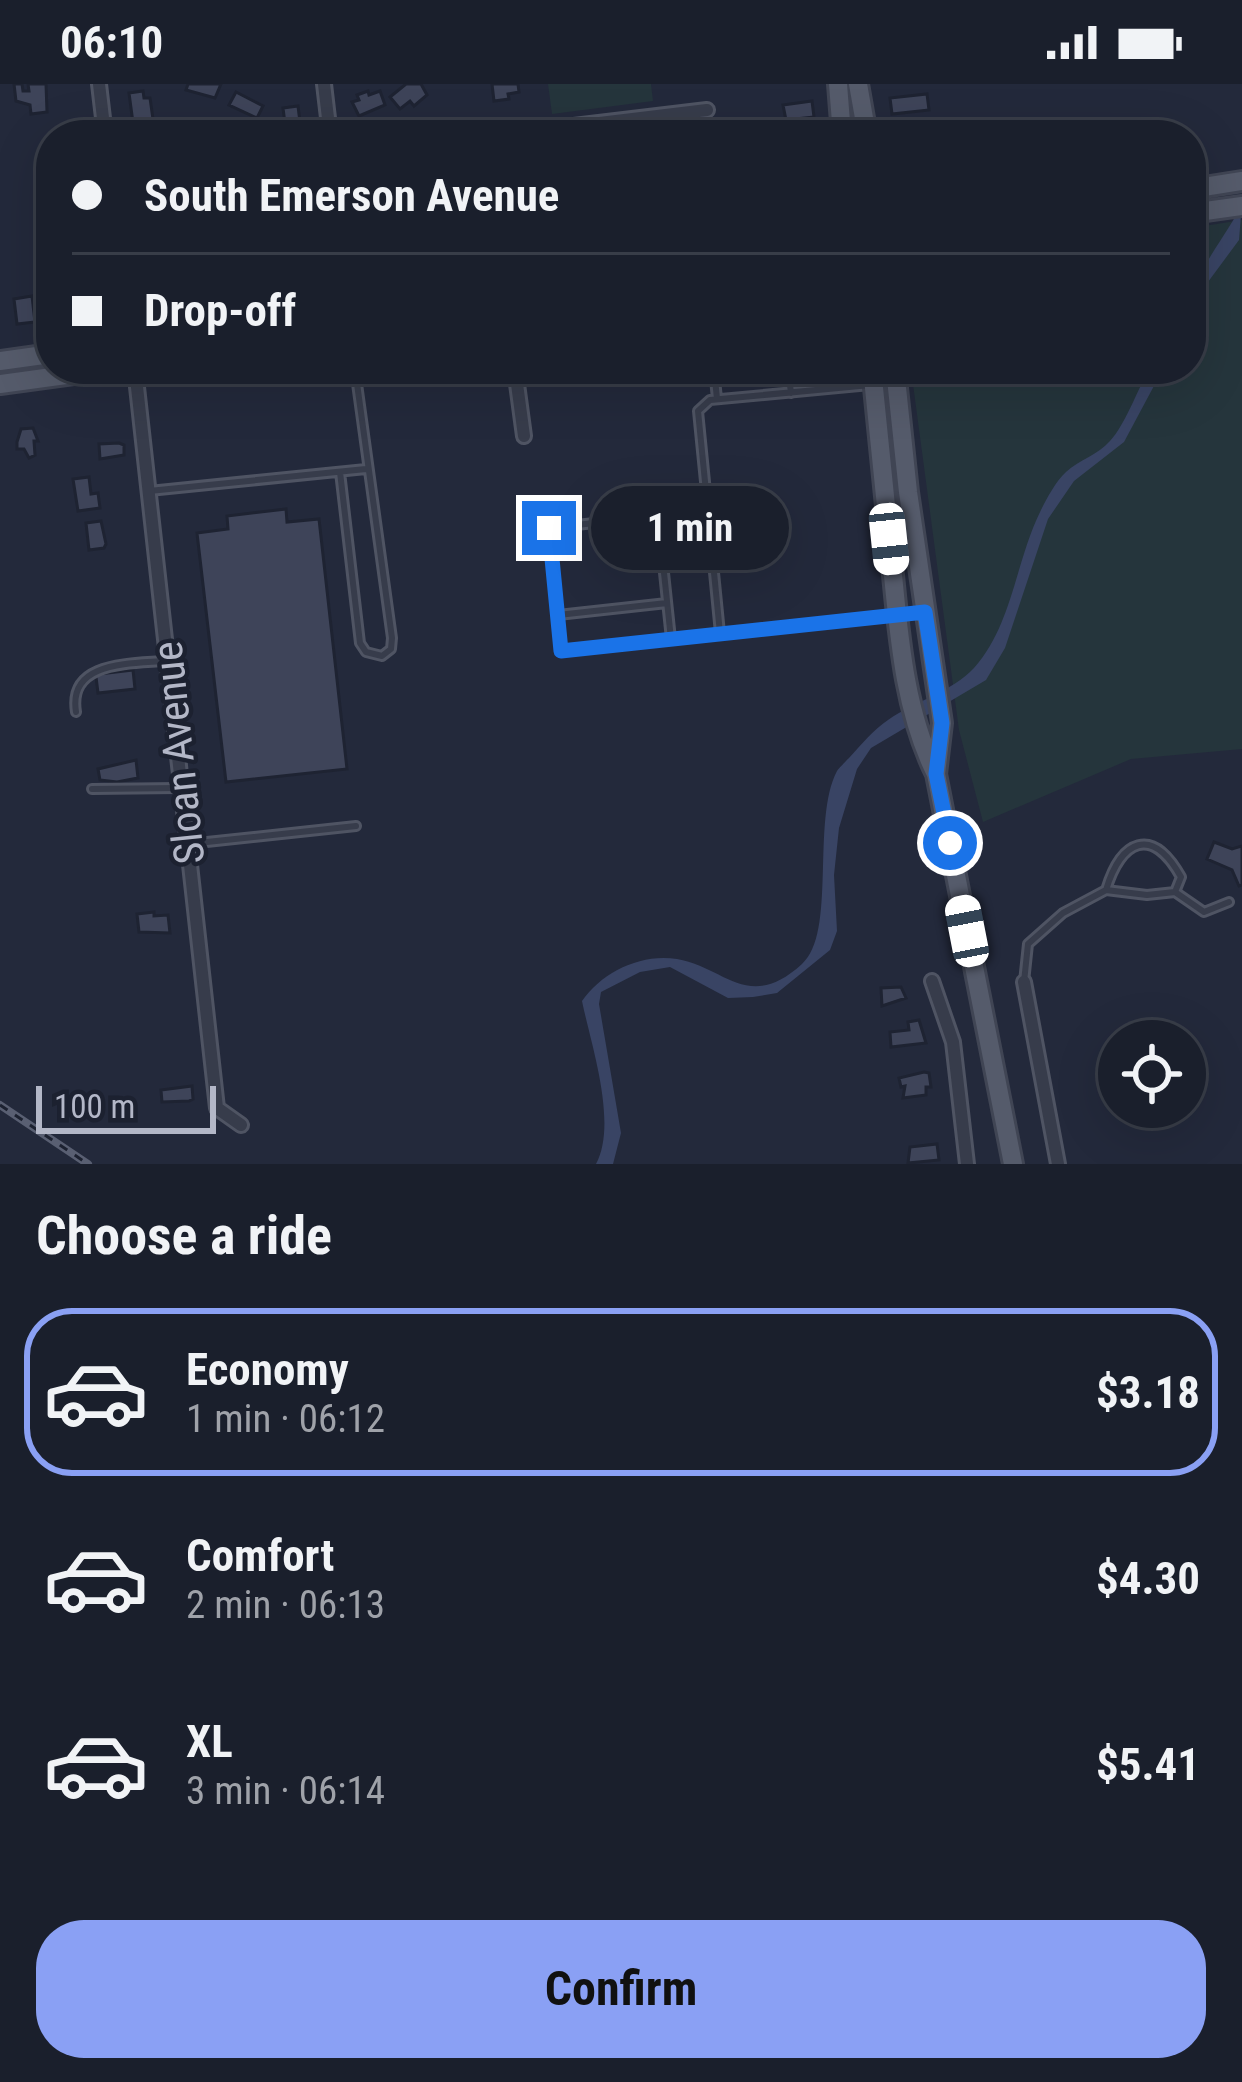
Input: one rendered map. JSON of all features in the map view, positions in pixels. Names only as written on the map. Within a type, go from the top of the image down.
[{"type":"main road","points":[[838,84],[841,120]]},
{"type":"main road","points":[[858,84],[864,120]]},
{"type":"main road","points":[[1206,187],[1239,182]]},
{"type":"main road","points":[[0,361],[36,356]]},
{"type":"main road","points":[[0,384],[36,379]]},
{"type":"main road","points":[[874,384],[898,614],[917,736],[936,774],[1013,1164]]},
{"type":"main road","points":[[897,384],[942,723],[936,774]]},
{"type":"street","points":[[99,84],[103,120]]},
{"type":"street","points":[[324,84],[328,120]]},
{"type":"street","points":[[624,120],[707,110]]},
{"type":"street","name":"Sloan Avenue","points":[[138,384],[217,1108],[241,1125]]},
{"type":"street","points":[[517,384],[524,436]]},
{"type":"street","points":[[932,981],[953,1042],[968,1164]]},
{"type":"street","points":[[1024,982],[1058,1164]]},
{"type":"lane","points":[[340,472],[360,643],[377,657],[389,652],[392,638],[357,384]]},
{"type":"lane","points":[[715,384],[717,400]]},
{"type":"lane","points":[[790,384],[791,393]]},
{"type":"lane","points":[[720,633],[696,422],[703,404],[837,384]]},
{"type":"lane","points":[[149,491],[367,469]]},
{"type":"lane","points":[[671,639],[658,516],[549,528],[561,651],[925,612]]},
{"type":"lane","points":[[558,615],[667,603]]},
{"type":"lane","points":[[76,712],[73,694],[78,683],[94,671],[168,661]]},
{"type":"lane","points":[[92,789],[182,788]]},
{"type":"lane","points":[[188,844],[356,826]]},
{"type":"lane","points":[[1106,890],[1123,852],[1132,846],[1152,845],[1162,849],[1181,877],[1175,892]]},
{"type":"lane","points":[[1024,982],[1028,944],[1063,913],[1106,890],[1148,895],[1175,892],[1204,912],[1229,902]]},
{"type":"shaded area","points":[[548,84],[651,84],[653,101],[552,114]]},
{"type":"shaded area","points":[[1242,220],[1242,749],[1131,759],[983,822],[959,730],[913,384],[1206,384],[1206,226]]},
{"type":"water","points":[[1242,203],[1239,240],[1206,285],[1206,265]]},
{"type":"water","points":[[1142,384],[1155,384],[1124,442],[1074,481],[1048,519],[1005,648],[986,680],[871,748],[857,769],[839,828],[834,875],[837,931],[830,950],[777,993],[728,998],[670,967],[640,972],[601,992],[599,1004],[621,1133],[613,1164],[596,1164],[602,1147],[604,1106],[582,1001],[611,973],[650,959],[677,959],[751,986],[783,978],[802,964],[819,928],[825,817],[837,771],[883,724],[955,684],[974,668],[997,632],[1049,495],[1066,472],[1116,434]]},
{"type":"building","points":[[14,84],[29,91],[28,84],[46,84],[47,112],[31,114],[30,105],[16,101]]},
{"type":"building","points":[[188,84],[221,84],[215,98],[186,90]]},
{"type":"building","points":[[406,84],[421,84],[427,95],[414,106],[410,101],[400,109],[390,97]]},
{"type":"building","points":[[492,84],[518,84],[519,92],[494,101]]},
{"type":"building","points":[[143,91],[144,98],[150,98],[153,119],[133,120],[129,93]]},
{"type":"building","points":[[368,91],[369,95],[380,91],[385,105],[359,116],[352,102]]},
{"type":"building","points":[[236,92],[263,106],[257,118],[229,105]]},
{"type":"building","points":[[927,94],[929,110],[892,114],[890,98]]},
{"type":"building","points":[[812,101],[814,117],[786,120],[783,105]]},
{"type":"building","points":[[298,106],[300,120],[284,120],[283,108]]},
{"type":"building","points":[[32,296],[35,322],[17,324],[14,299]]},
{"type":"building","points":[[33,428],[38,441],[34,441],[35,455],[29,458],[24,449],[17,449],[17,442],[21,429]]},
{"type":"building","points":[[99,444],[124,445],[124,455],[100,459]]},
{"type":"building","points":[[89,477],[91,494],[98,493],[100,508],[78,511],[73,479]]},
{"type":"building","points":[[286,509],[287,522],[319,519],[347,769],[226,782],[197,533],[228,529],[227,516]]},
{"type":"building","points":[[101,521],[106,544],[89,550],[86,523]]},
{"type":"building","points":[[133,670],[135,689],[98,693],[99,674]]},
{"type":"building","points":[[136,760],[138,778],[100,780],[98,769]]},
{"type":"building","points":[[1214,842],[1232,849],[1242,846],[1242,885],[1232,870],[1207,859]]},
{"type":"building","points":[[154,912],[154,916],[168,915],[170,933],[139,932],[137,914]]},
{"type":"building","points":[[901,987],[906,998],[882,1006],[881,988]]},
{"type":"building","points":[[919,1020],[926,1043],[891,1047],[890,1032],[909,1030],[908,1022]]},
{"type":"building","points":[[929,1073],[931,1087],[926,1087],[926,1095],[903,1098],[905,1086],[901,1087],[899,1078]]},
{"type":"building","points":[[192,1086],[193,1099],[162,1102],[161,1090]]},
{"type":"building","points":[[937,1144],[939,1160],[908,1163],[910,1147]]},
{"type":"railway","points":[[0,1105],[88,1164]]},
{"type":"route","points":[[549,528],[561,651],[925,612],[942,723],[936,774],[950,843]]}]
